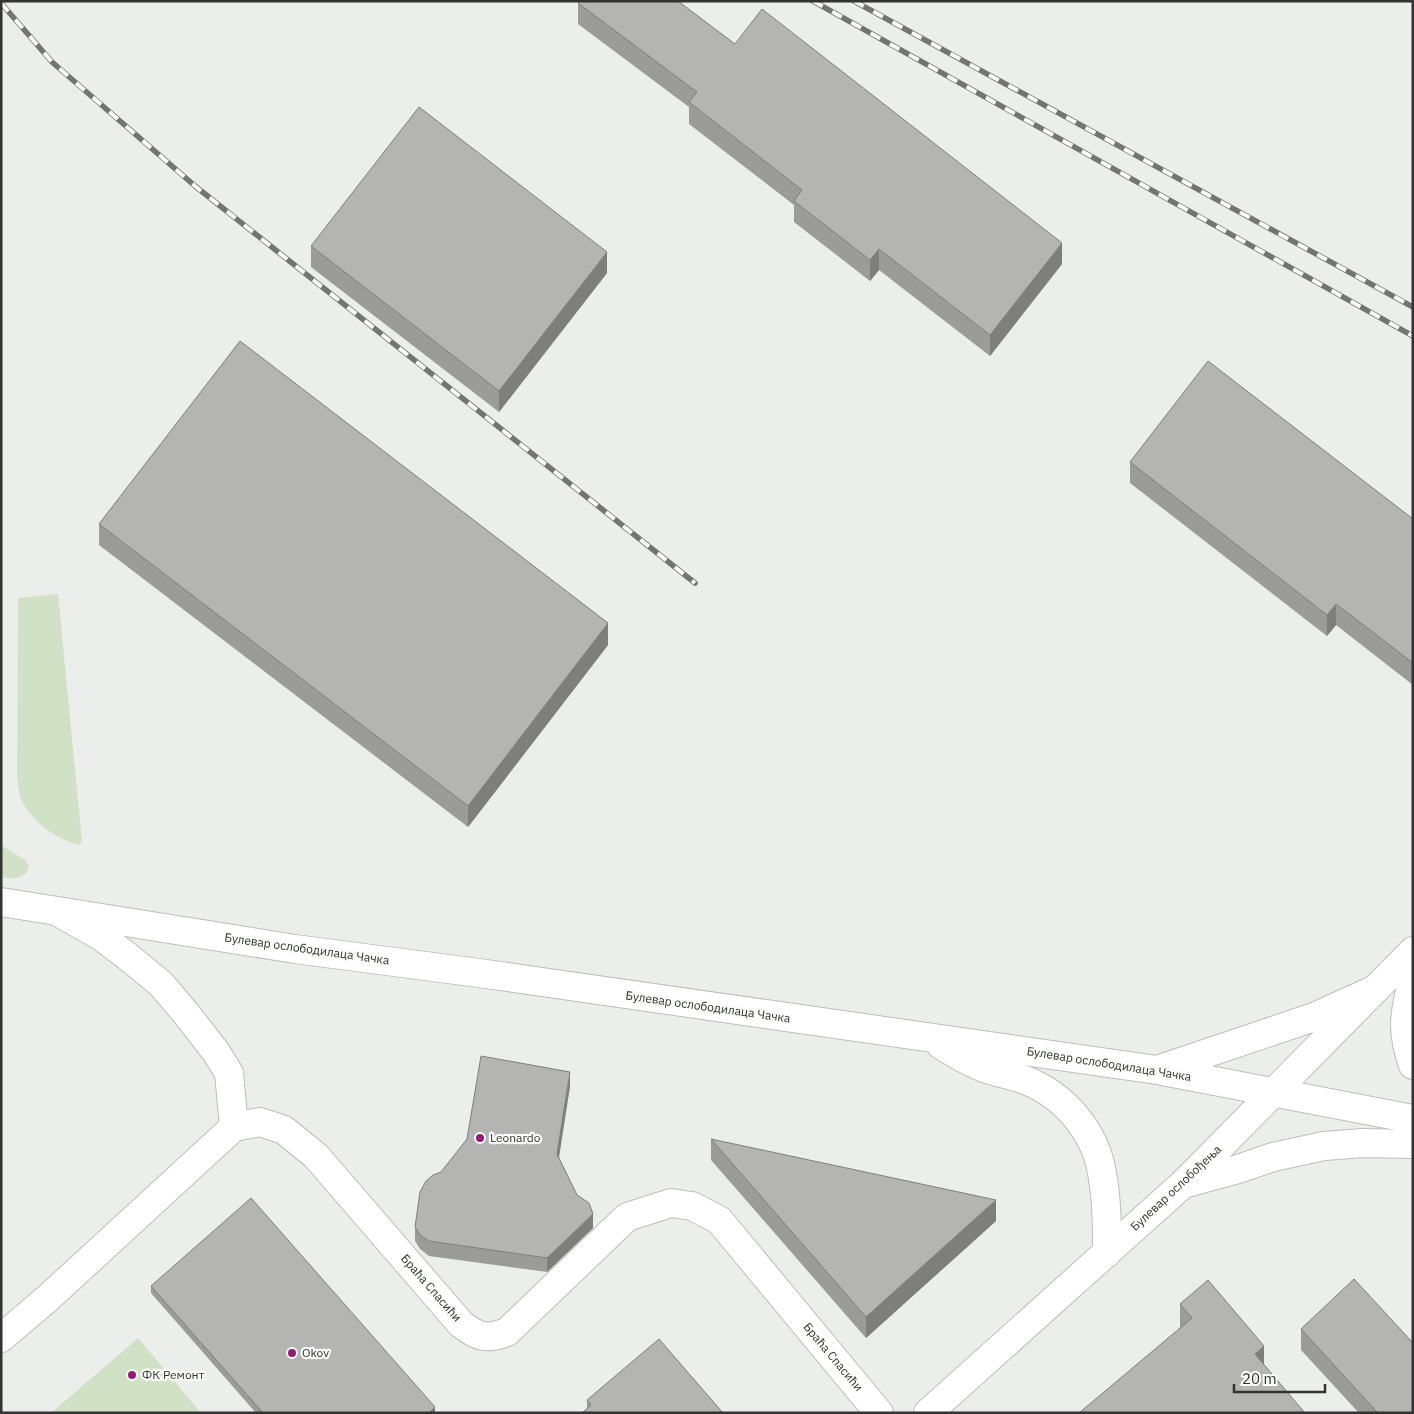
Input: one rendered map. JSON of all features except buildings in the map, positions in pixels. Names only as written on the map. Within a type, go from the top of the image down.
[{"type":"main road","name":"Булевар ослободилаца Чачка","points":[[1,902],[295,949],[479,973],[1157,1070],[1413,1119]]},
{"type":"main road","points":[[1,1338],[48,1298],[234,1127],[229,1074],[216,1052],[184,1011],[161,984],[127,956],[102,937],[55,910]]},
{"type":"main road","name":"Булевар ослобођења","points":[[928,1413],[1182,1184],[1413,951]]},
{"type":"main road","points":[[1413,976],[1405,1007],[1404,1023],[1406,1044],[1413,1065]]},
{"type":"main road","points":[[1157,1070],[1314,1017],[1376,989]]},
{"type":"main road","points":[[929,1037],[960,1057],[984,1068],[1025,1080],[1050,1092],[1069,1108],[1086,1130],[1097,1154],[1102,1171],[1107,1211],[1107,1253]]},
{"type":"main road","name":"Браћа Спасићи","points":[[234,1127],[260,1122],[284,1130],[316,1156],[461,1324],[475,1335],[493,1338],[507,1332],[627,1217],[671,1203],[692,1206],[719,1220],[879,1413]]},
{"type":"main road","points":[[1182,1184],[1238,1169],[1273,1157],[1316,1147],[1363,1143],[1413,1144]]},
{"type":"green space","points":[[58,594],[82,841],[79,845],[52,833],[36,820],[24,805],[18,789],[18,598]]},
{"type":"green space","points":[[1,845],[25,860],[29,866],[25,874],[18,878],[1,877]]},
{"type":"green space","name":"ФК Ремонт","points":[[138,1338],[201,1413],[51,1413]]},
{"type":"railway","points":[[813,1],[1413,336]]},
{"type":"railway","points":[[854,1],[1413,307]]},
{"type":"railway","points":[[1,3],[52,62],[195,186],[695,583]]},
{"type":"place","name":"Leonardo","points":[[480,1138]]},
{"type":"place","name":"Okov","points":[[292,1353]]},
{"type":"place","name":"ФК Ремонт","points":[[132,1375]]}]
